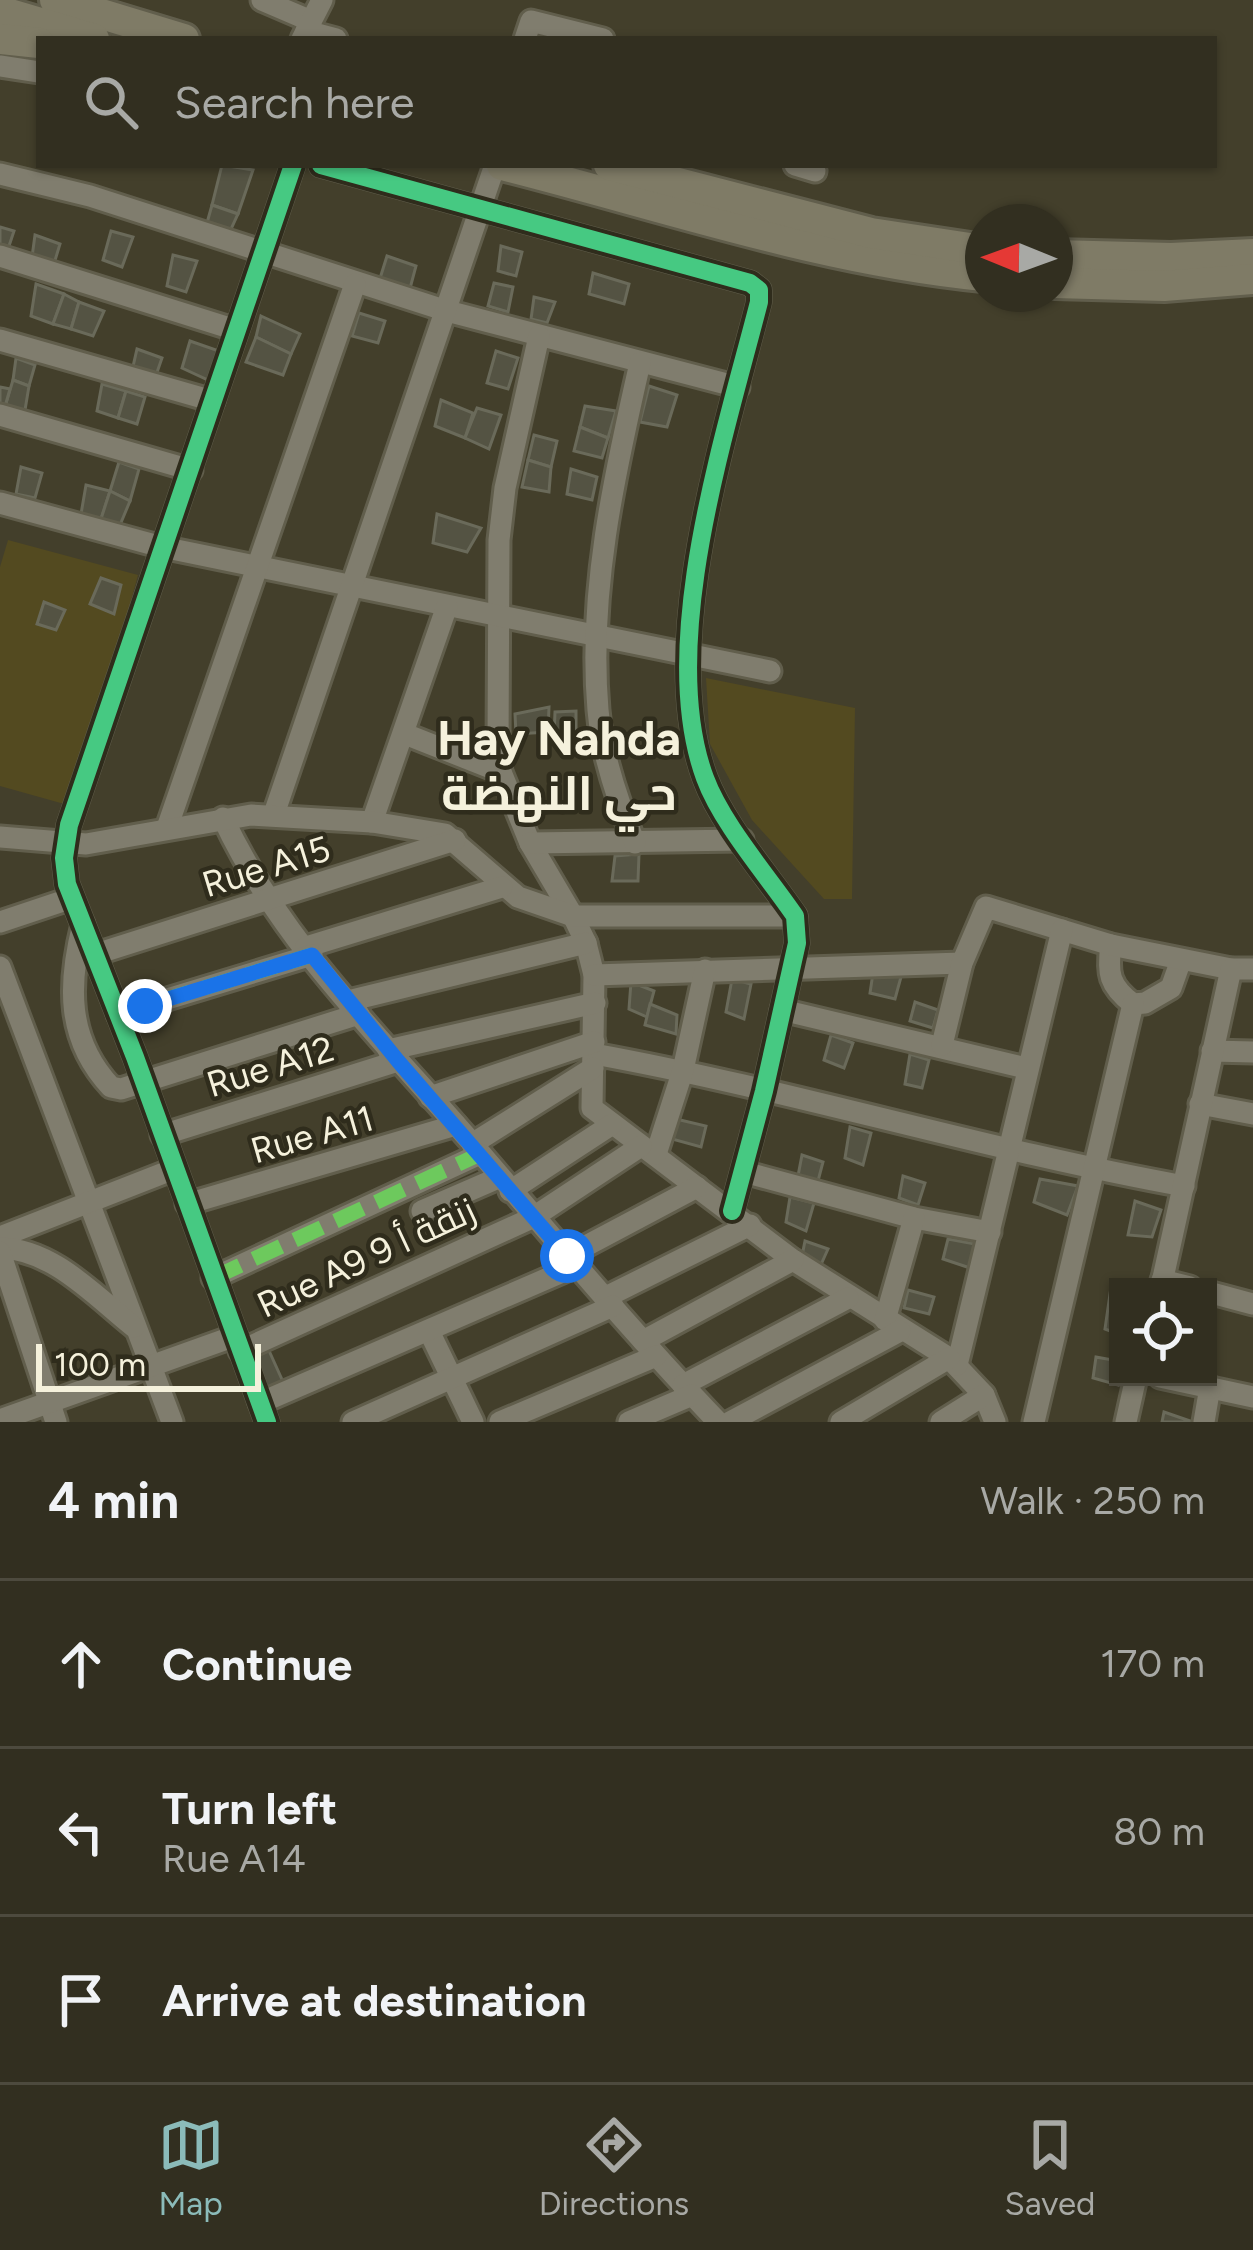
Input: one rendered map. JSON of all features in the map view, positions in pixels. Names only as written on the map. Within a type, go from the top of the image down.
[{"type":"highway","points":[[56,0],[175,36]]},
{"type":"highway","points":[[107,0],[176,36]]},
{"type":"highway","points":[[0,11],[84,36]]},
{"type":"highway","points":[[0,39],[36,43]]},
{"type":"highway","points":[[510,168],[832,252],[965,274]]},
{"type":"highway","points":[[621,168],[872,233],[965,247]]},
{"type":"highway","points":[[1073,255],[1253,254]]},
{"type":"highway","points":[[1073,283],[1164,286],[1253,279]]},
{"type":"street","points":[[262,0],[306,30],[322,0]]},
{"type":"street","points":[[526,36],[531,21],[591,36]]},
{"type":"street","points":[[0,66],[36,71]]},
{"type":"street","points":[[292,168],[66,845],[72,898],[263,1413],[572,1261],[697,1187]]},
{"type":"street","points":[[331,168],[750,283],[759,290],[700,554],[689,652],[689,696],[707,784],[795,916],[792,968],[731,1211]]},
{"type":"street","points":[[274,814],[498,168]]},
{"type":"street","points":[[0,175],[90,196],[447,311],[738,387]]},
{"type":"street","points":[[0,256],[236,330]]},
{"type":"street","points":[[167,828],[356,284]]},
{"type":"street","points":[[539,335],[505,488],[498,616],[501,772],[530,843],[586,944],[595,1003],[590,1103],[611,1125],[793,1260],[953,1362],[984,1395],[994,1422]]},
{"type":"street","points":[[0,340],[213,401]]},
{"type":"street","points":[[635,844],[617,798],[598,713],[597,635],[608,502],[640,363]]},
{"type":"street","points":[[0,415],[191,470]]},
{"type":"street","points":[[0,502],[162,547],[770,671]]},
{"type":"street","points":[[372,822],[446,606]]},
{"type":"street","points":[[405,734],[501,772]]},
{"type":"street","points":[[0,837],[66,845],[274,814],[372,822],[436,830],[455,840],[502,887],[533,905],[573,916],[795,916]]},
{"type":"street","points":[[223,818],[250,874],[354,1008],[532,1217],[718,1422]]},
{"type":"street","name":"Rue A15","points":[[96,954],[455,840]]},
{"type":"street","points":[[530,843],[742,840]]},
{"type":"street","points":[[118,1014],[502,887]]},
{"type":"street","points":[[0,922],[72,898]]},
{"type":"street","points":[[942,1045],[962,963],[986,907],[1111,945],[1242,969],[1212,1051],[1162,1278]]},
{"type":"street","points":[[83,923],[72,982],[76,1032],[111,1088],[121,1089],[354,1008],[586,944]]},
{"type":"street","points":[[841,1422],[953,1362],[990,1232],[1062,930]]},
{"type":"street","points":[[1111,945],[1108,971],[1112,985],[1133,1004],[1145,1003],[1171,988],[1181,960]]},
{"type":"street","points":[[594,975],[962,963]]},
{"type":"street","points":[[0,967],[172,1422]]},
{"type":"street","points":[[648,1150],[682,1070],[705,970]]},
{"type":"street","name":"Rue A12","points":[[162,1135],[393,1055],[595,1003]]},
{"type":"street","points":[[1034,1422],[1133,1004]]},
{"type":"street","points":[[782,1010],[1026,1067]]},
{"type":"street","points":[[1212,1051],[1253,1052]]},
{"type":"street","points":[[214,1278],[476,1149],[594,1055]]},
{"type":"street","points":[[430,1097],[594,1055],[682,1070],[1094,1170],[1184,1186]]},
{"type":"street","points":[[1200,1104],[1253,1114]]},
{"type":"street","points":[[422,1211],[504,1184],[611,1125]]},
{"type":"street","name":"Rue A11","points":[[187,1204],[456,1126]]},
{"type":"street","name":"Rue A9 زنقة أ 9","points":[[0,1420],[54,1413],[150,1368],[237,1343],[532,1217],[648,1150]]},
{"type":"street","points":[[0,1237],[174,1169]]},
{"type":"street","points":[[744,1172],[914,1218],[990,1232]]},
{"type":"street","points":[[730,1422],[892,1326],[914,1218]]},
{"type":"street","points":[[353,1422],[610,1302],[750,1225]]},
{"type":"street","points":[[54,1413],[0,1250],[15,1248],[42,1257],[135,1328]]},
{"type":"street","points":[[500,1422],[649,1349],[793,1260]]},
{"type":"street","points":[[1217,1294],[1253,1304]]},
{"type":"street","points":[[629,1422],[848,1298]]},
{"type":"street","points":[[429,1331],[473,1422]]},
{"type":"street","points":[[1126,1422],[1134,1386]]},
{"type":"street","points":[[1201,1386],[1253,1396]]},
{"type":"street","points":[[1204,1422],[1210,1388]]},
{"type":"street","points":[[941,1422],[984,1395]]},
{"type":"shaded area","points":[[8,540],[138,575],[75,807],[0,786],[0,567]]},
{"type":"shaded area","points":[[706,678],[855,708],[852,899],[824,899],[752,820],[710,744]]},
{"type":"building","points":[[221,168],[253,170],[238,214],[212,205]]},
{"type":"building","points":[[212,205],[238,214],[226,240],[205,230]]},
{"type":"building","points":[[0,227],[14,231],[7,252],[0,249]]},
{"type":"building","points":[[111,231],[133,237],[122,267],[103,260]]},
{"type":"building","points":[[35,235],[60,244],[53,267],[32,257]]},
{"type":"building","points":[[501,246],[522,252],[516,276],[498,271]]},
{"type":"building","points":[[173,255],[197,261],[186,292],[167,286]]},
{"type":"building","points":[[387,256],[416,266],[408,296],[377,288]]},
{"type":"building","points":[[593,273],[629,284],[624,304],[589,294]]},
{"type":"building","points":[[494,283],[513,287],[508,312],[488,306]]},
{"type":"building","points":[[36,284],[64,294],[53,324],[31,316]]},
{"type":"building","points":[[64,294],[79,302],[71,329],[53,324]]},
{"type":"building","points":[[534,297],[555,302],[547,323],[531,319]]},
{"type":"building","points":[[79,302],[104,311],[93,336],[71,329]]},
{"type":"building","points":[[359,313],[385,321],[378,343],[352,336]]},
{"type":"building","points":[[261,316],[300,334],[291,354],[256,337]]},
{"type":"building","points":[[256,337],[291,354],[283,375],[246,362]]},
{"type":"building","points":[[190,341],[222,352],[208,380],[182,368]]},
{"type":"building","points":[[137,349],[162,358],[154,381],[132,371]]},
{"type":"building","points":[[496,351],[518,358],[508,389],[487,383]]},
{"type":"building","points":[[16,358],[35,365],[29,386],[13,380]]},
{"type":"building","points":[[13,380],[29,386],[24,416],[4,410]]},
{"type":"building","points":[[102,384],[126,391],[118,418],[97,411]]},
{"type":"building","points":[[649,386],[677,395],[667,427],[640,422]]},
{"type":"building","points":[[0,387],[10,389],[4,410],[0,409]]},
{"type":"building","points":[[126,391],[145,397],[137,424],[118,418]]},
{"type":"building","points":[[441,400],[473,413],[465,438],[435,426]]},
{"type":"building","points":[[585,406],[616,411],[608,438],[580,427]]},
{"type":"building","points":[[477,408],[501,415],[489,449],[465,438]]},
{"type":"building","points":[[580,427],[608,438],[602,458],[574,451]]},
{"type":"building","points":[[534,435],[557,441],[551,467],[528,460]]},
{"type":"building","points":[[528,460],[551,467],[549,492],[522,487]]},
{"type":"building","points":[[119,462],[139,469],[130,501],[110,491]]},
{"type":"building","points":[[21,467],[42,473],[35,498],[16,494]]},
{"type":"building","points":[[571,469],[597,477],[592,500],[567,494]]},
{"type":"building","points":[[86,485],[110,491],[101,519],[81,514]]},
{"type":"building","points":[[110,491],[130,501],[120,525],[101,519]]},
{"type":"building","points":[[437,514],[481,528],[467,552],[433,543]]},
{"type":"building","points":[[101,578],[121,585],[114,614],[90,604]]},
{"type":"building","points":[[44,602],[65,610],[56,630],[37,624]]},
{"type":"building","points":[[549,707],[548,732],[516,734],[515,714]]},
{"type":"building","points":[[576,711],[576,736],[554,736],[555,712]]},
{"type":"building","points":[[639,854],[638,881],[612,881],[615,856]]},
{"type":"building","points":[[873,973],[901,977],[895,999],[870,993]]},
{"type":"building","points":[[732,979],[751,984],[744,1019],[726,1012]]},
{"type":"building","points":[[631,982],[654,991],[647,1017],[629,1009]]},
{"type":"building","points":[[915,1002],[938,1010],[933,1028],[910,1021]]},
{"type":"building","points":[[650,1004],[677,1015],[676,1034],[645,1025]]},
{"type":"building","points":[[831,1035],[853,1043],[844,1068],[824,1060]]},
{"type":"building","points":[[910,1054],[929,1060],[922,1088],[905,1084]]},
{"type":"building","points":[[676,1119],[706,1126],[701,1147],[672,1139]]},
{"type":"building","points":[[850,1127],[871,1133],[863,1165],[845,1158]]},
{"type":"building","points":[[802,1155],[823,1162],[818,1181],[798,1176]]},
{"type":"building","points":[[903,1176],[925,1183],[918,1205],[899,1198]]},
{"type":"building","points":[[1040,1179],[1078,1186],[1067,1215],[1034,1202]]},
{"type":"building","points":[[790,1197],[814,1203],[806,1231],[786,1222]]},
{"type":"building","points":[[1135,1201],[1161,1210],[1152,1237],[1128,1235]]},
{"type":"building","points":[[948,1239],[975,1244],[970,1268],[943,1259]]},
{"type":"building","points":[[805,1241],[828,1249],[819,1269],[802,1256]]},
{"type":"building","points":[[908,1290],[934,1297],[929,1314],[904,1308]]},
{"type":"building","points":[[266,1344],[284,1384],[266,1392],[249,1351]]},
{"type":"building","points":[[1096,1357],[1109,1359],[1109,1382],[1093,1378]]},
{"type":"building","points":[[1164,1412],[1190,1421],[1162,1422]]},
{"type":"marked path","points":[[118,1014],[312,955]]},
{"type":"marked path","points":[[213,1278],[480,1154]]},
{"type":"cycle path","points":[[267,1422],[67,884],[64,858],[69,825],[292,168]]},
{"type":"cycle path","points":[[332,168],[750,283],[759,290],[701,540],[688,667],[692,725],[705,778],[734,831],[795,916],[797,943],[732,1211]]},
{"type":"district","name":"Hay Nahda حي النهضة","points":[[559,766]]},
{"type":"route","points":[[145,1006],[312,955],[567,1256]]}]
